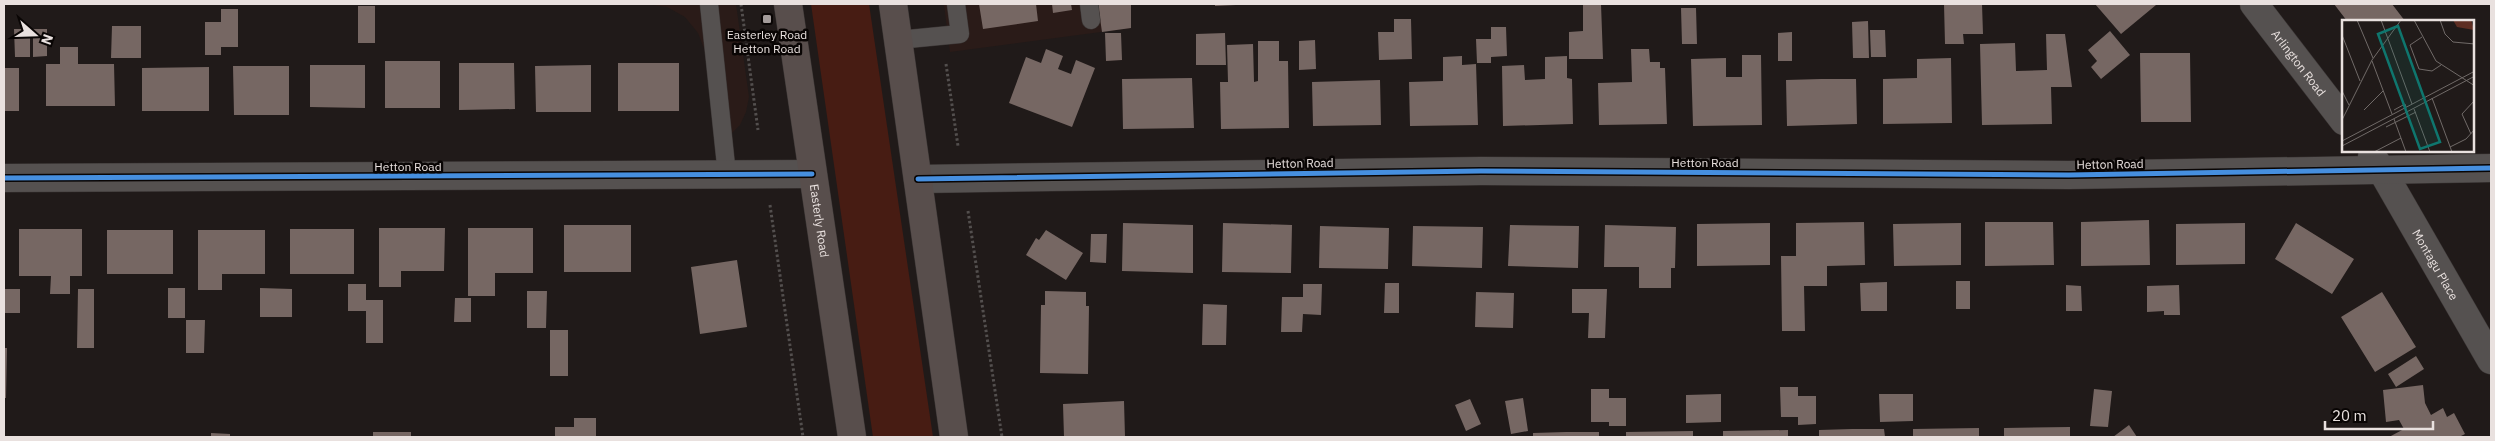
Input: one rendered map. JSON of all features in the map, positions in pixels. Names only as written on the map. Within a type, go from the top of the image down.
[{"type":"main road","name":"Easterly Road","points":[[788,4],[852,437]]},
{"type":"main road","points":[[893,4],[954,437]]},
{"type":"street","name":"Arlington Road","points":[[2254,4],[2342,118]]},
{"type":"street","name":"Hetton Road","points":[[918,179],[1481,171],[2069,175],[2374,160],[2491,168]]},
{"type":"street","name":"Montagu Place","points":[[2374,160],[2491,360]]},
{"type":"street","name":"Hetton Road","points":[[4,178],[812,174]]},
{"type":"lane","points":[[709,4],[727,175]]},
{"type":"lane","points":[[898,40],[960,34],[956,4]]},
{"type":"path","points":[[741,4],[758,130]]},
{"type":"path","points":[[942,36],[958,146]]},
{"type":"path","points":[[967,203],[1002,437]]},
{"type":"path","points":[[770,204],[803,437]]},
{"type":"shaded area","points":[[647,4],[736,4],[749,97],[746,112],[740,125],[729,136],[715,142],[705,51],[698,33],[685,17],[667,7]]},
{"type":"shaded area","points":[[811,4],[869,4],[933,437],[873,437]]},
{"type":"shaded area","points":[[944,4],[1131,4],[1131,28],[950,52]]},
{"type":"building","points":[[979,4],[1036,4],[1038,21],[983,29]]},
{"type":"building","points":[[1052,4],[1071,4],[1072,10],[1053,13]]},
{"type":"building","points":[[1098,4],[1131,4],[1131,28],[1102,32]]},
{"type":"building","points":[[1215,4],[1236,4],[1236,5],[1215,6]]},
{"type":"building","points":[[1601,4],[1603,59],[1569,59],[1569,32],[1583,31],[1583,5]]},
{"type":"building","points":[[1944,4],[1982,4],[1983,34],[1963,34],[1964,44],[1945,44]]},
{"type":"building","points":[[2095,4],[2155,4],[2156,5],[2121,34]]},
{"type":"building","points":[[2334,4],[2392,4],[2404,20],[2346,20]]},
{"type":"building","points":[[358,6],[375,6],[375,43],[358,43]]},
{"type":"building","points":[[1681,8],[1696,8],[1697,44],[1682,44]]},
{"type":"building","points":[[221,9],[238,9],[238,47],[221,47],[221,55],[205,55],[205,22],[221,22]]},
{"type":"building","points":[[1394,19],[1411,19],[1412,59],[1379,60],[1378,32],[1394,32]]},
{"type":"building","points":[[1868,21],[1869,58],[1853,58],[1852,22]]},
{"type":"building","points":[[112,26],[141,26],[141,58],[111,58]]},
{"type":"building","points":[[1491,27],[1506,27],[1507,56],[1491,57],[1491,63],[1477,63],[1476,39],[1491,39]]},
{"type":"building","points":[[14,29],[30,29],[30,57],[15,57]]},
{"type":"building","points":[[33,29],[47,29],[47,56],[33,57]]},
{"type":"building","points":[[1870,30],[1885,30],[1886,57],[1871,57]]},
{"type":"building","points":[[2110,31],[2130,55],[2101,79],[2091,67],[2097,61],[2088,50]]},
{"type":"building","points":[[1792,32],[1792,61],[1778,61],[1778,33]]},
{"type":"building","points":[[1105,33],[1121,33],[1122,60],[1106,61]]},
{"type":"building","points":[[1225,33],[1226,65],[1196,65],[1196,34]]},
{"type":"building","points":[[2046,34],[2065,34],[2072,87],[2051,87],[2052,124],[1982,125],[1980,44],[2015,43],[2016,71],[2047,70]]},
{"type":"building","points":[[1315,40],[1316,69],[1299,70],[1299,41]]},
{"type":"building","points":[[1258,41],[1279,41],[1279,61],[1288,61],[1289,128],[1221,129],[1220,82],[1228,82],[1227,45],[1253,44],[1254,82],[1258,81]]},
{"type":"building","points":[[60,47],[78,47],[78,64],[114,64],[115,106],[46,106],[46,64],[60,64]]},
{"type":"building","points":[[1046,49],[1063,56],[1058,69],[1071,74],[1076,60],[1095,68],[1072,127],[1009,103],[1026,57],[1041,63]]},
{"type":"building","points":[[1631,49],[1649,49],[1650,62],[1660,62],[1660,68],[1665,68],[1667,124],[1599,125],[1598,83],[1632,82]]},
{"type":"building","points":[[2140,53],[2190,53],[2191,122],[2141,122]]},
{"type":"building","points":[[1742,55],[1761,55],[1762,125],[1693,126],[1691,59],[1726,58],[1726,77],[1742,77]]},
{"type":"building","points":[[1462,56],[1462,65],[1476,64],[1478,125],[1410,126],[1409,82],[1443,81],[1443,57]]},
{"type":"building","points":[[1567,56],[1567,78],[1572,79],[1573,124],[1503,126],[1502,66],[1524,65],[1525,80],[1545,79],[1545,57]]},
{"type":"building","points":[[1951,58],[1952,123],[1883,124],[1883,79],[1917,78],[1917,59]]},
{"type":"building","points":[[385,61],[440,61],[440,108],[385,108]]},
{"type":"building","points":[[459,63],[514,63],[515,109],[459,110]]},
{"type":"building","points":[[618,63],[679,63],[679,111],[618,111]]},
{"type":"building","points":[[310,65],[365,65],[365,108],[310,107]]},
{"type":"building","points":[[591,65],[591,112],[536,112],[535,66]]},
{"type":"building","points":[[233,66],[289,66],[289,115],[234,115]]},
{"type":"building","points":[[209,67],[209,111],[142,111],[142,68]]},
{"type":"building","points":[[4,68],[19,68],[19,111],[4,111]]},
{"type":"building","points":[[1192,78],[1194,128],[1123,129],[1122,79]]},
{"type":"building","points":[[1856,79],[1857,124],[1787,126],[1786,80]]},
{"type":"building","points":[[1380,80],[1381,125],[1313,126],[1312,82]]},
{"type":"building","points":[[2149,220],[2150,265],[2081,266],[2081,222]]},
{"type":"building","points":[[1864,222],[1865,265],[1827,266],[1827,286],[1804,286],[1805,331],[1782,331],[1781,256],[1796,256],[1796,223]]},
{"type":"building","points":[[1985,222],[2053,222],[2054,265],[1985,266]]},
{"type":"building","points":[[1123,223],[1193,225],[1193,273],[1122,271]]},
{"type":"building","points":[[1223,223],[1292,225],[1291,273],[1222,272]]},
{"type":"building","points":[[1770,223],[1770,265],[1697,266],[1697,224]]},
{"type":"building","points":[[1961,223],[1961,265],[1894,266],[1893,224]]},
{"type":"building","points":[[2245,223],[2245,264],[2176,265],[2176,224]]},
{"type":"building","points":[[2296,223],[2354,259],[2332,294],[2275,259]]},
{"type":"building","points":[[564,225],[631,225],[631,272],[564,272]]},
{"type":"building","points":[[1510,225],[1579,226],[1578,268],[1508,266]]},
{"type":"building","points":[[1605,225],[1676,227],[1675,268],[1671,268],[1671,288],[1639,288],[1639,267],[1604,267]]},
{"type":"building","points":[[1320,226],[1389,228],[1388,269],[1319,268]]},
{"type":"building","points":[[1413,226],[1483,227],[1482,268],[1412,266]]},
{"type":"building","points":[[379,228],[445,228],[444,271],[401,271],[401,287],[379,287]]},
{"type":"building","points":[[468,228],[533,228],[533,273],[495,273],[495,296],[468,296]]},
{"type":"building","points":[[19,229],[82,229],[82,276],[70,276],[70,294],[50,294],[51,276],[19,276]]},
{"type":"building","points":[[290,229],[354,229],[354,274],[290,274]]},
{"type":"building","points":[[107,230],[173,230],[173,274],[107,274]]},
{"type":"building","points":[[198,230],[265,230],[265,274],[222,274],[222,290],[198,290]]},
{"type":"building","points":[[1046,230],[1083,253],[1066,280],[1026,255],[1036,238],[1039,240]]},
{"type":"building","points":[[1091,234],[1107,234],[1106,263],[1090,262]]},
{"type":"building","points":[[737,260],[747,327],[700,334],[691,267]]},
{"type":"building","points":[[1956,281],[1970,281],[1970,309],[1956,309]]},
{"type":"building","points":[[1887,282],[1887,311],[1861,311],[1860,283]]},
{"type":"building","points":[[1385,283],[1399,283],[1399,313],[1384,313]]},
{"type":"building","points":[[348,284],[366,284],[366,300],[383,300],[383,343],[366,343],[366,311],[348,311]]},
{"type":"building","points":[[1303,284],[1322,284],[1321,315],[1303,314],[1302,332],[1281,332],[1282,297],[1303,297]]},
{"type":"building","points":[[2066,285],[2081,286],[2082,311],[2066,311]]},
{"type":"building","points":[[2179,285],[2180,315],[2164,315],[2164,311],[2147,312],[2147,286]]},
{"type":"building","points":[[168,288],[185,288],[185,318],[168,318]]},
{"type":"building","points":[[260,288],[292,289],[292,317],[260,317]]},
{"type":"building","points":[[4,289],[20,289],[20,313],[4,313]]},
{"type":"building","points":[[78,289],[94,289],[94,348],[77,348]]},
{"type":"building","points":[[1572,289],[1607,289],[1605,338],[1588,338],[1589,313],[1572,313]]},
{"type":"building","points":[[527,291],[547,291],[546,328],[527,328]]},
{"type":"building","points":[[1045,291],[1086,292],[1086,306],[1089,306],[1088,374],[1040,373],[1041,305],[1045,305]]},
{"type":"building","points":[[1476,292],[1514,293],[1513,328],[1475,327]]},
{"type":"building","points":[[2382,292],[2416,347],[2375,372],[2341,317]]},
{"type":"building","points":[[455,298],[471,298],[471,322],[454,322]]},
{"type":"building","points":[[1203,304],[1227,305],[1226,345],[1202,345]]},
{"type":"building","points":[[186,320],[205,320],[204,353],[186,353]]},
{"type":"building","points":[[550,330],[568,330],[568,376],[550,376]]},
{"type":"building","points":[[4,348],[7,348],[6,398],[4,398]]},
{"type":"building","points":[[2416,356],[2424,369],[2396,387],[2388,374]]},
{"type":"building","points":[[2423,385],[2425,403],[2431,415],[2443,408],[2447,417],[2454,413],[2465,434],[2459,437],[2389,437],[2404,429],[2399,420],[2386,422],[2383,390]]},
{"type":"building","points":[[1780,387],[1798,387],[1798,396],[1816,396],[1816,424],[1798,425],[1798,417],[1781,417]]},
{"type":"building","points":[[1591,389],[1609,389],[1609,398],[1626,398],[1626,426],[1609,426],[1609,422],[1591,422]]},
{"type":"building","points":[[2094,389],[2112,391],[2108,427],[2090,426]]},
{"type":"building","points":[[1721,394],[1721,422],[1686,423],[1686,395]]},
{"type":"building","points":[[1879,394],[1913,394],[1913,421],[1880,422]]},
{"type":"building","points":[[1523,398],[1528,431],[1511,434],[1505,401]]},
{"type":"building","points":[[1470,399],[1481,424],[1466,431],[1455,405]]},
{"type":"building","points":[[1124,401],[1125,437],[1064,437],[1063,404]]},
{"type":"building","points":[[574,418],[596,418],[596,437],[555,437],[555,427],[574,427]]},
{"type":"building","points":[[2129,425],[2137,437],[2113,437]]},
{"type":"building","points":[[2070,427],[2070,437],[2004,437],[2004,428]]},
{"type":"building","points":[[1979,428],[1979,437],[1913,437],[1913,429]]},
{"type":"building","points":[[1884,429],[1885,437],[1819,437],[1819,430]]},
{"type":"building","points":[[1788,430],[1788,437],[1723,437],[1723,431]]},
{"type":"building","points":[[1693,431],[1693,437],[1626,437],[1626,432]]},
{"type":"building","points":[[373,432],[411,432],[411,437],[373,437]]},
{"type":"building","points":[[1599,432],[1599,437],[1533,437],[1533,433]]},
{"type":"building","points":[[211,433],[230,434],[230,437],[211,437]]},
{"type":"cycle path","points":[[918,179],[1481,171],[2069,175],[2491,168]]},
{"type":"cycle path","points":[[4,178],[812,174]]},
{"type":"place","name":"Easterley Road Hetton Road","points":[[767,19]]}]
